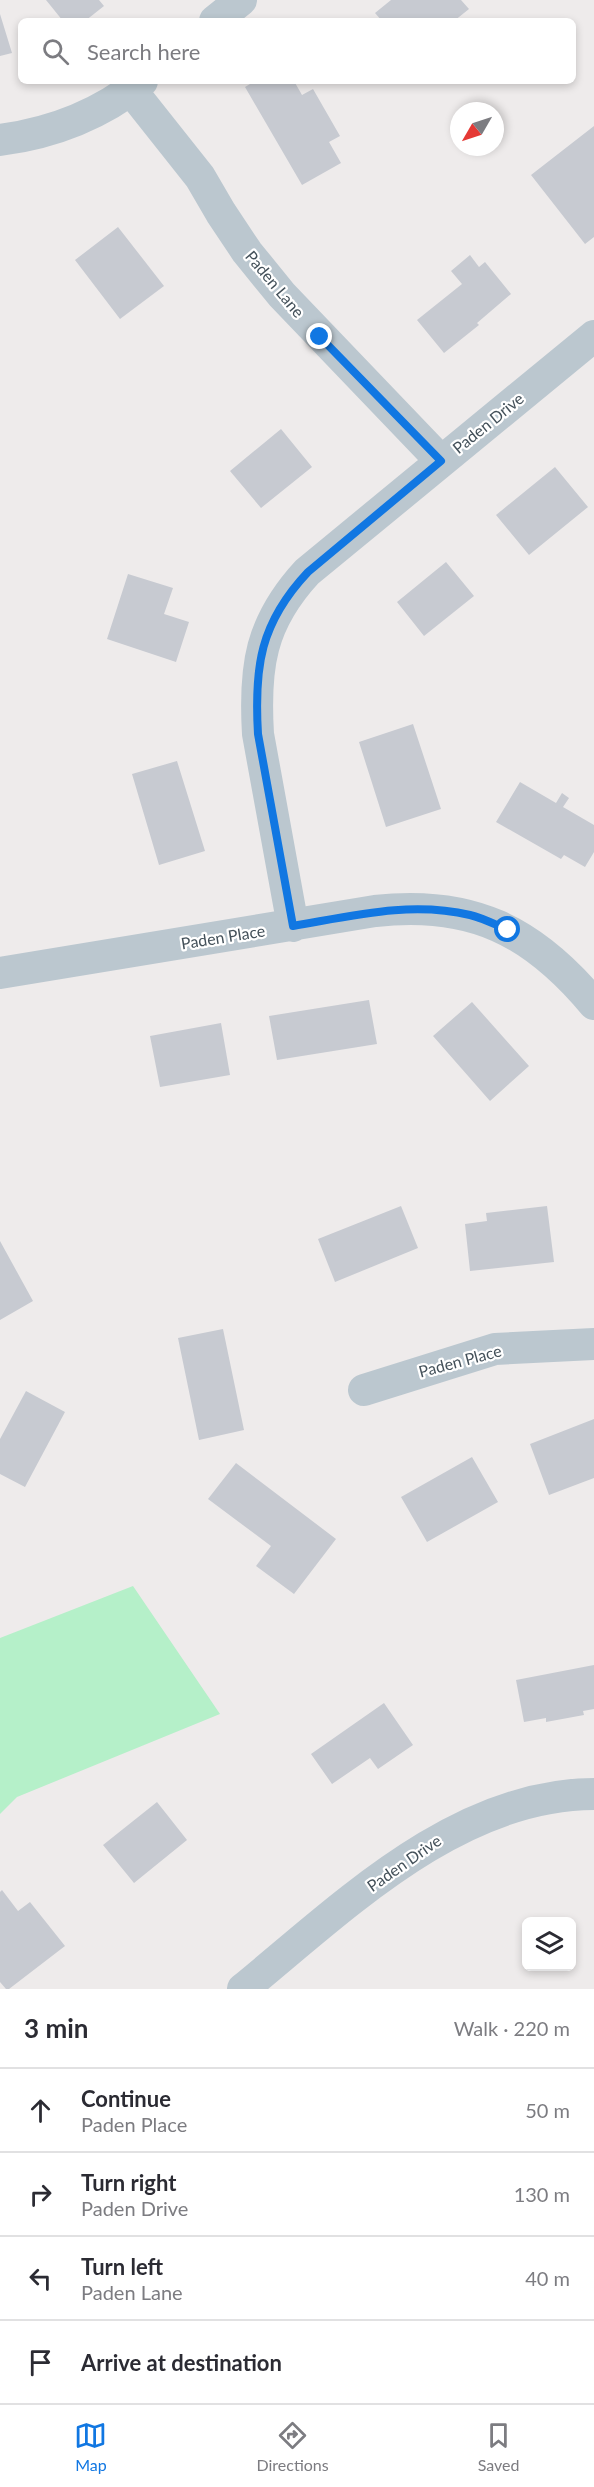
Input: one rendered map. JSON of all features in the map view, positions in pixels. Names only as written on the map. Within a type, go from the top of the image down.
[{"type":"street","points":[[219,18],[241,0]]},
{"type":"street","points":[[0,140],[37,134],[71,124],[106,107],[136,86]]},
{"type":"street","name":"Paden Lane","points":[[136,86],[200,177],[247,252],[282,295],[441,461]]},
{"type":"street","name":"Paden Drive","points":[[293,926],[258,734],[256,702],[258,671],[264,642],[274,615],[290,590],[308,572],[594,336]]},
{"type":"street","name":"Paden Place","points":[[0,973],[403,908],[471,915],[508,930],[543,952],[569,974],[594,1004]]},
{"type":"street","name":"Paden Place","points":[[363,1390],[495,1349],[594,1344]]},
{"type":"street","name":"Paden Drive","points":[[243,1989],[392,1869],[444,1835],[485,1816],[521,1806],[555,1797],[594,1794]]},
{"type":"green space","points":[[133,1586],[220,1714],[17,1797],[0,1814],[0,1638]]},
{"type":"building","points":[[46,0],[99,0],[104,6],[89,18],[61,18]]},
{"type":"building","points":[[391,0],[461,0],[469,9],[458,18],[379,18],[375,13]]},
{"type":"building","points":[[0,14],[12,53],[0,56]]},
{"type":"building","points":[[250,84],[296,84],[302,95],[313,89],[340,136],[329,142],[341,163],[302,185],[245,87]]},
{"type":"building","points":[[594,126],[594,237],[585,244],[531,175]]},
{"type":"building","points":[[118,227],[164,286],[120,319],[75,260]]},
{"type":"building","points":[[470,255],[479,267],[485,262],[511,294],[477,323],[479,325],[444,353],[417,320],[462,284],[451,271]]},
{"type":"building","points":[[281,429],[312,467],[261,508],[230,471]]},
{"type":"building","points":[[555,467],[588,507],[529,555],[496,515]]},
{"type":"building","points":[[446,562],[474,596],[424,636],[397,602]]},
{"type":"building","points":[[128,574],[173,588],[164,614],[189,622],[176,662],[107,639]]},
{"type":"building","points":[[413,724],[441,809],[386,827],[359,742]]},
{"type":"building","points":[[177,761],[205,851],[159,865],[132,774]]},
{"type":"building","points":[[520,782],[556,803],[562,793],[569,798],[563,807],[594,825],[594,852],[585,867],[564,855],[561,859],[496,822]]},
{"type":"building","points":[[369,1000],[377,1044],[277,1060],[269,1016]]},
{"type":"building","points":[[472,1002],[529,1066],[490,1101],[433,1036]]},
{"type":"building","points":[[221,1023],[230,1075],[160,1087],[150,1036]]},
{"type":"building","points":[[401,1206],[418,1248],[335,1282],[318,1239]]},
{"type":"building","points":[[547,1206],[554,1262],[470,1271],[465,1224],[487,1221],[486,1213]]},
{"type":"building","points":[[0,1241],[33,1301],[0,1320]]},
{"type":"building","points":[[223,1329],[244,1430],[199,1440],[178,1338]]},
{"type":"building","points":[[26,1391],[65,1412],[25,1487],[0,1474],[0,1439]]},
{"type":"building","points":[[594,1419],[594,1478],[549,1495],[530,1444]]},
{"type":"building","points":[[472,1457],[498,1502],[427,1542],[401,1497]]},
{"type":"building","points":[[236,1463],[336,1539],[294,1594],[256,1566],[271,1546],[208,1499]]},
{"type":"building","points":[[594,1665],[594,1709],[583,1711],[584,1715],[546,1722],[546,1718],[524,1722],[516,1680]]},
{"type":"building","points":[[384,1703],[413,1745],[378,1769],[370,1758],[332,1784],[311,1754]]},
{"type":"building","points":[[157,1802],[187,1840],[134,1883],[103,1845]]},
{"type":"building","points":[[2,1890],[18,1911],[30,1902],[65,1946],[9,1989],[6,1989],[0,1982],[0,1892]]},
{"type":"route","points":[[320,337],[441,461],[308,572],[290,590],[274,615],[264,642],[258,671],[256,702],[258,734],[293,926],[403,908],[471,915],[508,930]]}]
